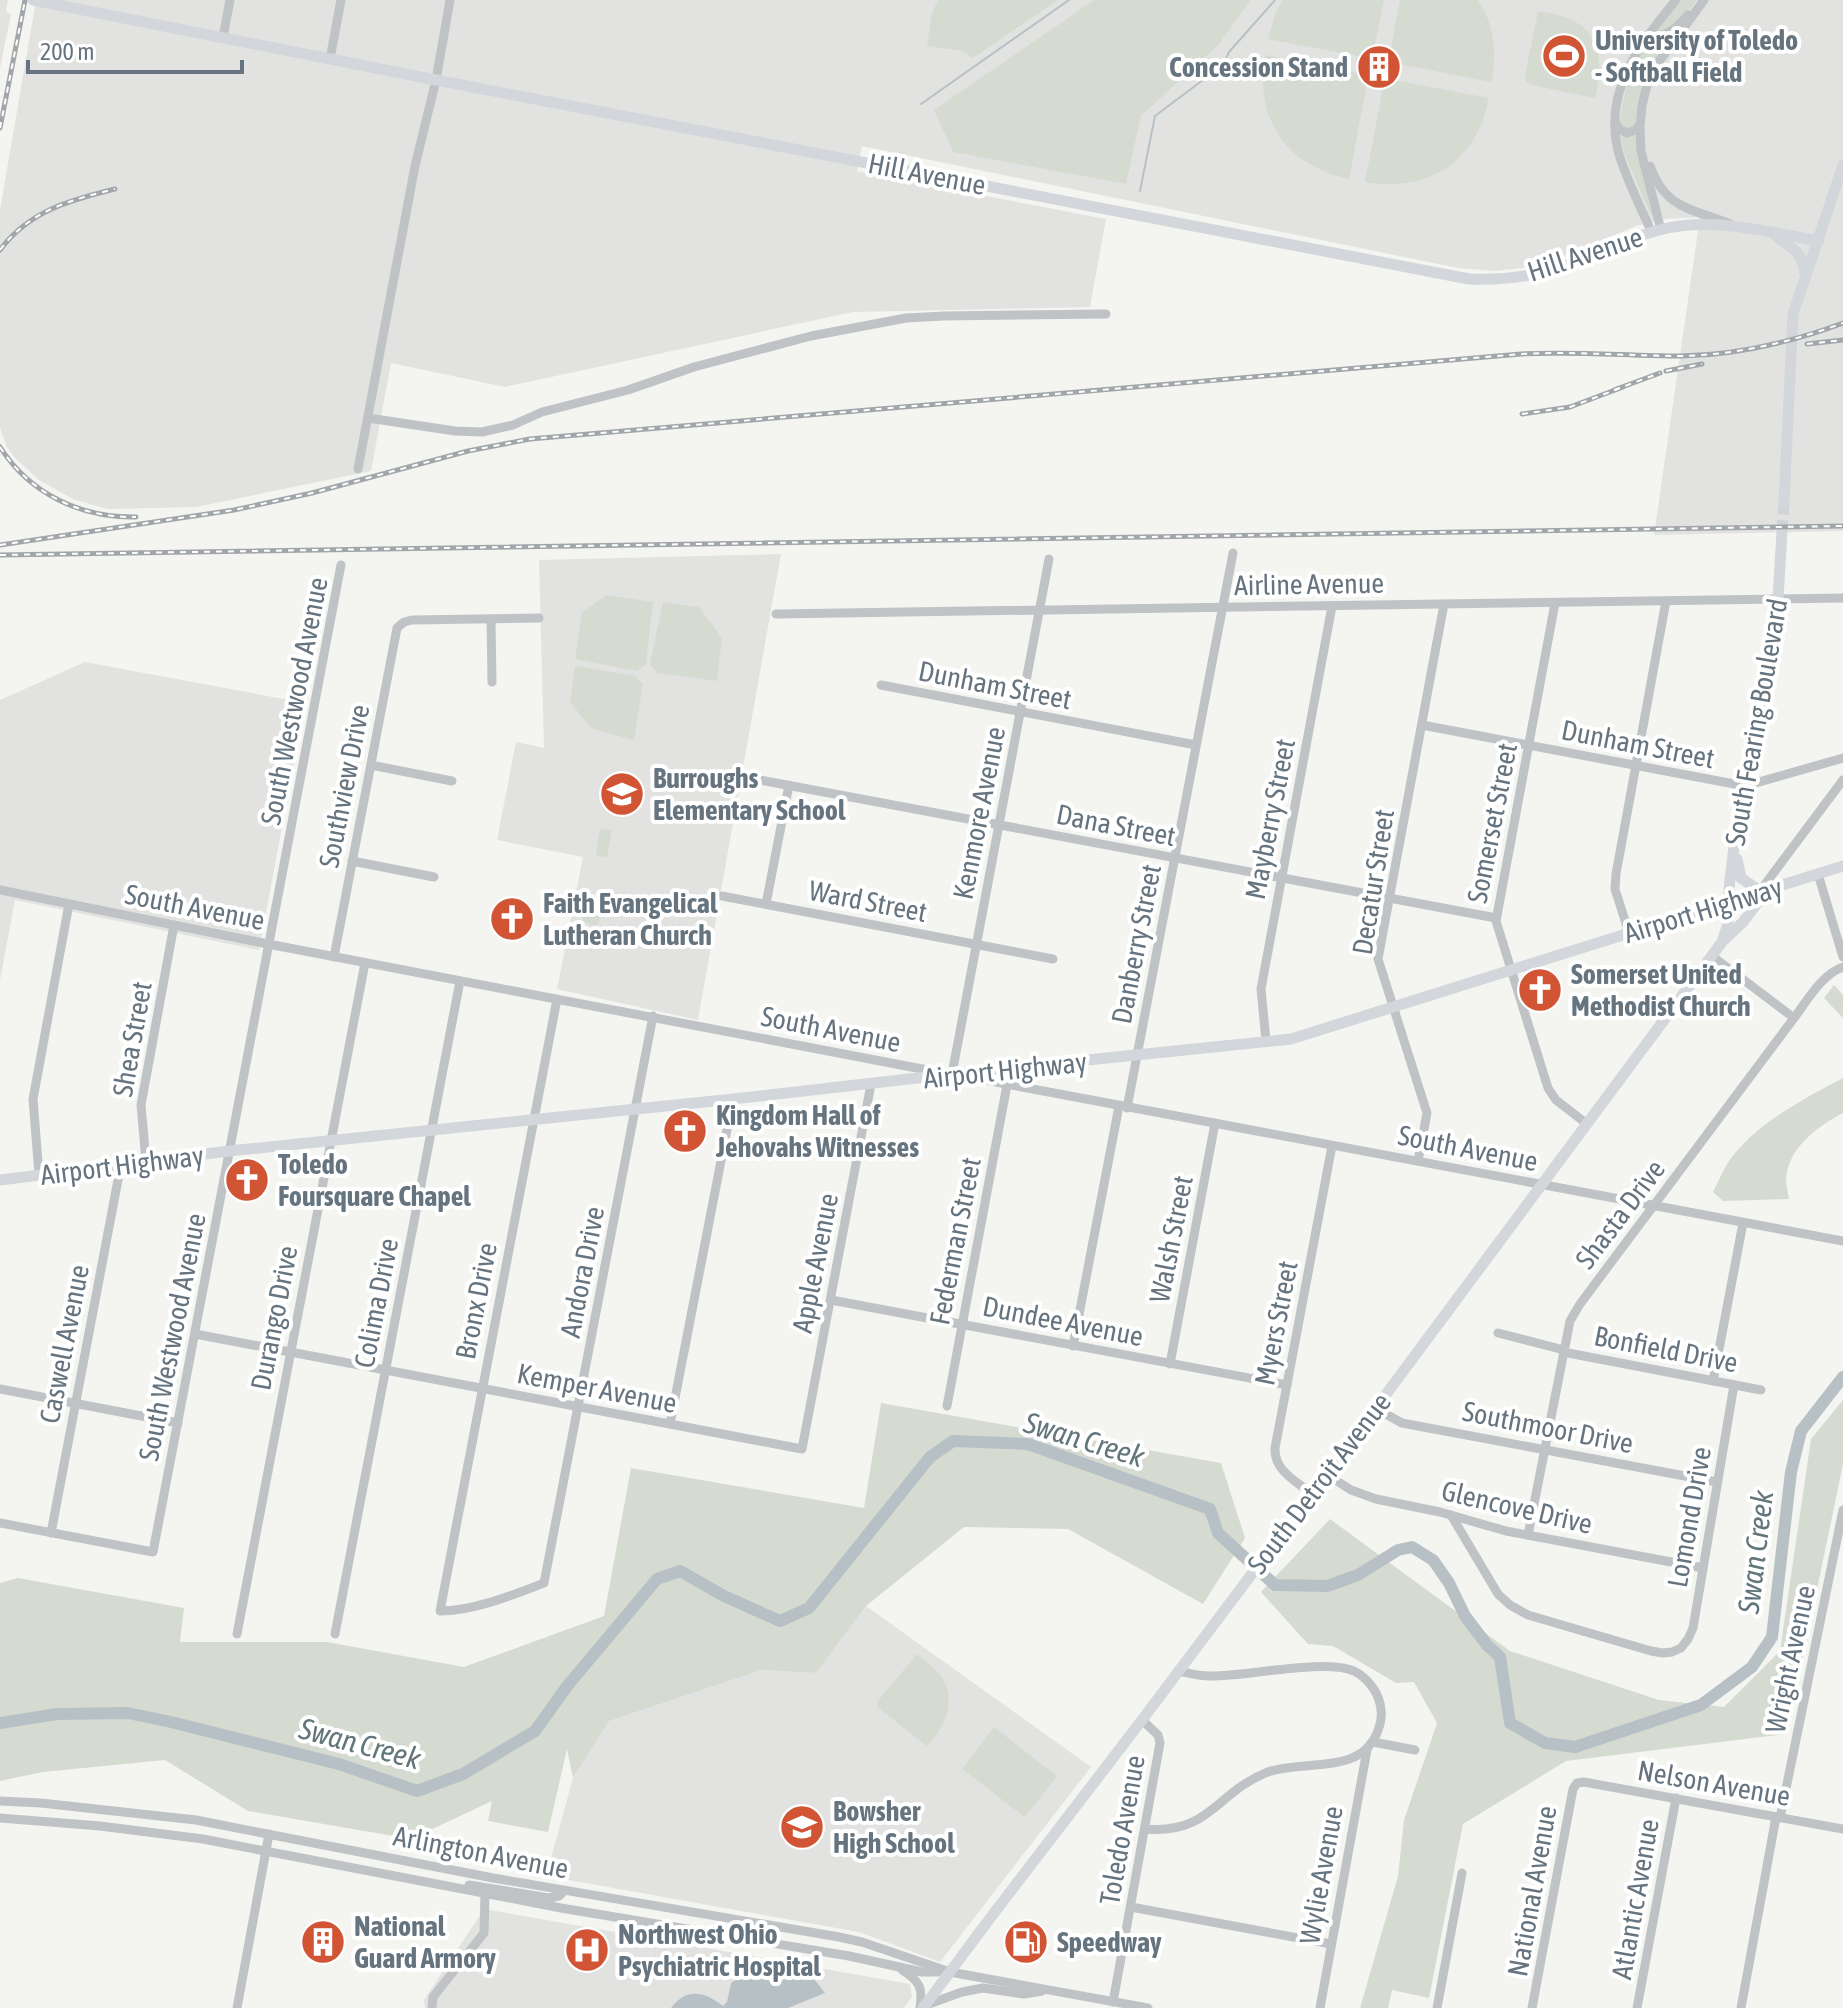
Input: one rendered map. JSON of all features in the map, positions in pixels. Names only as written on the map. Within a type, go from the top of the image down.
[{"type":"main road","name":"Hill Avenue","points":[[33,0],[1469,279],[1507,279],[1549,271],[1656,231],[1706,225],[1737,226],[1819,241]]},
{"type":"main road","points":[[1784,503],[1793,314],[1843,165]]},
{"type":"main road","points":[[1772,232],[1802,257],[1805,277]]},
{"type":"main road","name":"South Fearing Boulevard","points":[[1712,956],[1727,932],[1734,846],[1778,599],[1782,531]]},
{"type":"main road","points":[[1722,942],[1743,922],[1764,890],[1741,878],[1734,846]]},
{"type":"main road","name":"Airport Highway","points":[[0,1180],[229,1151],[1300,1037],[1843,866]]},
{"type":"main road","name":"South Detroit Avenue","points":[[923,2007],[1312,1494],[1712,956]]},
{"type":"street","points":[[223,37],[230,0]]},
{"type":"street","points":[[330,59],[341,0]]},
{"type":"street","points":[[358,469],[450,0]]},
{"type":"street","points":[[1656,231],[1621,160],[1615,122],[1624,75],[1633,57],[1676,0]]},
{"type":"street","points":[[1647,35],[1657,37],[1667,34],[1703,2]]},
{"type":"street","points":[[1656,231],[1641,151],[1643,99],[1664,54],[1703,2]]},
{"type":"street","points":[[1615,122],[1622,131],[1630,133],[1640,124]]},
{"type":"street","points":[[1642,145],[1656,180],[1667,196],[1692,211],[1737,226]]},
{"type":"street","points":[[368,418],[482,432],[513,425],[542,412],[628,390],[694,367],[824,333],[906,318],[1106,314]]},
{"type":"street","name":"Danberry Street","points":[[1073,1346],[1123,1107],[1137,1056],[1233,553]]},
{"type":"street","name":"Kenmore Avenue","points":[[952,1074],[1049,559]]},
{"type":"street","name":"South Westwood Avenue","points":[[51,1533],[153,1552],[341,565]]},
{"type":"street","name":"Airline Avenue","points":[[776,614],[1843,598]]},
{"type":"street","points":[[1629,933],[1615,889],[1616,874],[1666,601]]},
{"type":"street","name":"Somerset Street","points":[[1555,603],[1496,918],[1550,1092],[1587,1124]]},
{"type":"street","name":"Decatur Street","points":[[1418,1161],[1427,1113],[1378,959],[1444,604]]},
{"type":"street","name":"Mayberry Street","points":[[1266,1041],[1261,989],[1332,606]]},
{"type":"street","points":[[492,682],[491,619],[539,618]]},
{"type":"street","name":"Southview Drive","points":[[334,957],[397,628],[412,620],[491,619]]},
{"type":"street","name":"Dunham Street","points":[[881,685],[1196,745]]},
{"type":"street","name":"Dunham Street","points":[[1422,725],[1745,786],[1843,758]]},
{"type":"street","points":[[371,765],[452,781]]},
{"type":"street","name":"Dana Street","points":[[728,774],[1496,918]]},
{"type":"street","points":[[1764,890],[1843,780]]},
{"type":"street","points":[[766,904],[789,785]]},
{"type":"street","points":[[352,861],[434,877]]},
{"type":"street","points":[[1818,874],[1843,957]]},
{"type":"street","name":"South Avenue","points":[[0,890],[365,963],[1843,1241]]},
{"type":"street","name":"Ward Street","points":[[722,896],[1053,959]]},
{"type":"street","points":[[39,1175],[33,1099],[69,904]]},
{"type":"street","name":"Shea Street","points":[[146,1161],[141,1105],[174,925]]},
{"type":"street","points":[[1712,956],[1794,1018]]},
{"type":"street","name":"Durango Drive","points":[[237,1634],[365,963]]},
{"type":"street","name":"Shasta Drive","points":[[1528,1535],[1570,1321],[1794,1018],[1826,977],[1843,967]]},
{"type":"street","name":"Colima Drive","points":[[335,1634],[460,981]]},
{"type":"street","name":"Bronx Drive","points":[[544,1583],[473,1606],[440,1611],[557,999]]},
{"type":"street","name":"Andora Drive","points":[[544,1583],[653,1016]]},
{"type":"street","name":"Apple Avenue","points":[[802,1449],[871,1084]]},
{"type":"street","name":"Federman Street","points":[[947,1406],[1007,1085]]},
{"type":"street","points":[[670,1424],[733,1099]]},
{"type":"street","name":"Walsh Street","points":[[1170,1364],[1215,1123]]},
{"type":"street","name":"Myers Street","points":[[1312,1494],[1280,1468],[1275,1448],[1332,1146]]},
{"type":"street","name":"Caswell Avenue","points":[[51,1533],[121,1164]]},
{"type":"street","points":[[1713,1381],[1743,1223]]},
{"type":"street","name":"Dundee Avenue","points":[[831,1300],[1287,1385]]},
{"type":"street","name":"Bonfield Drive","points":[[1498,1333],[1563,1351],[1761,1390]]},
{"type":"street","name":"Kemper Avenue","points":[[195,1334],[802,1449]]},
{"type":"street","name":"Lomond Drive","points":[[1451,1515],[1498,1594],[1516,1609],[1543,1620],[1651,1651],[1677,1651],[1685,1644],[1693,1628],[1734,1385]]},
{"type":"street","points":[[0,1389],[178,1423]]},
{"type":"street","name":"Southmoor Drive","points":[[1375,1408],[1402,1423],[1717,1482]]},
{"type":"street","name":"Glencove Drive","points":[[1326,1474],[1351,1490],[1376,1499],[1528,1535],[1703,1568]]},
{"type":"street","name":"Wright Avenue","points":[[1741,2008],[1843,1510]]},
{"type":"street","points":[[0,1523],[51,1533]]},
{"type":"street","name":"Wylie Avenue","points":[[1179,1671],[1207,1676],[1312,1667],[1350,1669],[1368,1682],[1379,1699],[1381,1721],[1370,1746],[1320,2008]]},
{"type":"street","name":"Toledo Avenue","points":[[1113,2002],[1160,1743],[1158,1735],[1142,1720]]},
{"type":"street","points":[[1145,1829],[1169,1830],[1196,1822],[1237,1789],[1271,1771],[1351,1760],[1370,1746],[1415,1750]]},
{"type":"street","name":"Nelson Avenue","points":[[1577,1783],[1843,1829]]},
{"type":"street","name":"National Avenue","points":[[1532,2008],[1573,1789],[1577,1783]]},
{"type":"street","name":"Atlantic Avenue","points":[[1637,2008],[1676,1798]]},
{"type":"street","name":"Arlington Avenue","points":[[0,1801],[157,1814],[269,1834],[564,1891],[839,1937],[950,1972],[1148,2008]]},
{"type":"street","name":"Arlington Avenue","points":[[0,1818],[156,1832],[485,1894],[849,1956],[922,1972],[950,1972]]},
{"type":"street","points":[[237,2008],[269,1834]]},
{"type":"street","points":[[363,1870],[416,1874],[549,1898],[559,1896],[564,1891]]},
{"type":"street","points":[[1437,2008],[1462,1873]]},
{"type":"street","points":[[432,2008],[433,1997],[484,1933],[485,1894]]},
{"type":"street","points":[[1131,1907],[1331,1944]]},
{"type":"street","points":[[896,1966],[915,1978],[921,1990],[923,2007],[962,1992],[983,1988],[1024,1994],[1049,1990]]},
{"type":"shaded area","points":[[0,0],[8,0],[6,12],[11,14],[0,68]]},
{"type":"shaded area","points":[[36,0],[1843,0],[1843,531],[1654,535],[1700,217],[1664,219],[1636,226],[1550,262],[1522,268],[1495,271],[1458,268],[862,146],[857,171],[1106,219],[1090,307],[853,312],[505,387],[391,363],[371,471],[196,507],[108,509],[96,506],[73,499],[39,480],[15,458],[0,428],[0,210]]},
{"type":"shaded area","points":[[938,0],[1058,0],[973,58],[963,51],[927,46],[932,13]]},
{"type":"shaded area","points":[[1094,0],[1251,0],[1218,45],[1141,116],[1126,184],[953,152],[934,110]]},
{"type":"shaded area","points":[[1282,0],[1384,0],[1373,55],[1368,58],[1268,39]]},
{"type":"shaded area","points":[[1400,0],[1478,0],[1493,40],[1492,82],[1392,63],[1389,58]]},
{"type":"shaded area","points":[[1681,0],[1697,0],[1675,24],[1656,32]]},
{"type":"shaded area","name":"University of Toledo - Softball Field","points":[[1538,11],[1572,20],[1592,37],[1599,63],[1595,98],[1531,85],[1526,81]]},
{"type":"shaded area","points":[[1670,35],[1646,79],[1635,126],[1625,129],[1620,117],[1628,77],[1648,42]]},
{"type":"shaded area","points":[[1265,55],[1365,74],[1368,79],[1349,179],[1327,173],[1308,163],[1279,136],[1265,100]]},
{"type":"shaded area","points":[[1389,79],[1489,98],[1483,120],[1461,156],[1429,177],[1409,183],[1365,182],[1384,82]]},
{"type":"shaded area","points":[[1622,135],[1636,136],[1654,217],[1624,153]]},
{"type":"shaded area","name":"Burroughs Elementary School","points":[[781,554],[698,1020],[557,989],[583,857],[497,840],[516,742],[544,748],[539,560]]},
{"type":"shaded area","points":[[607,595],[653,602],[646,664],[637,671],[575,659],[582,612]]},
{"type":"shaded area","points":[[663,602],[699,607],[722,638],[717,681],[657,673],[650,664]]},
{"type":"shaded area","points":[[85,662],[305,703],[259,950],[15,900],[0,980],[0,700]]},
{"type":"shaded area","points":[[575,666],[635,676],[643,684],[634,740],[592,729],[570,702]]},
{"type":"shaded area","points":[[600,830],[612,830],[607,858],[596,852]]},
{"type":"shaded area","points":[[587,901],[600,912],[599,923],[595,926],[583,921],[581,909]]},
{"type":"shaded area","points":[[1834,985],[1843,995],[1843,1018],[1824,998]]},
{"type":"shaded area","points":[[1843,1078],[1843,1113],[1815,1131],[1792,1157],[1786,1179],[1789,1199],[1723,1201],[1713,1192],[1727,1164],[1751,1137],[1780,1114]]},
{"type":"shaded area","points":[[1843,1400],[1843,1464],[1787,1734],[1566,1761],[1463,1824],[1429,1998],[1392,1990],[1388,2008],[1360,2008],[1398,1876],[1404,1820],[1437,1723],[1414,1682],[1396,1683],[1333,1646],[1308,1644],[1261,1592],[1330,1519],[1510,1651],[1659,1700],[1724,1707],[1780,1651],[1811,1439]]},
{"type":"shaded area","points":[[881,1403],[1221,1463],[1245,1538],[1203,1604],[1068,1529],[964,1527],[866,1606],[816,1673],[762,1670],[609,1721],[573,1778],[567,1749],[548,1832],[488,1821],[492,1801],[411,1839],[248,1811],[165,1760],[43,1772],[0,1781],[0,1583],[18,1578],[184,1608],[180,1642],[327,1642],[464,1667],[604,1616],[631,1468],[864,1508]]},
{"type":"shaded area","name":"Bowsher High School","points":[[866,1606],[1091,1767],[940,1962],[859,1932],[546,1876],[573,1778],[608,1721],[762,1670],[816,1673]]},
{"type":"shaded area","points":[[917,1654],[937,1671],[948,1690],[945,1720],[927,1746],[877,1707],[877,1702]]},
{"type":"shaded area","points":[[994,1727],[1057,1776],[1025,1817],[962,1769]]},
{"type":"shaded area","name":"Northwest Ohio Psychiatric Hospital","points":[[484,1909],[910,1984],[912,1997],[904,2008],[425,2008],[424,2000]]},
{"type":"shaded area","points":[[799,1969],[814,1979],[825,1993],[788,2008],[671,2008],[690,1994],[710,1997],[723,2006],[727,2002],[731,1983],[742,1976],[760,1975],[771,1982],[781,1972]]},
{"type":"waterway","points":[[921,104],[1069,0]]},
{"type":"waterway","points":[[1140,191],[1155,116],[1223,65],[1229,52],[1275,0]]},
{"type":"waterway","name":"Swan Creek","points":[[0,1723],[57,1714],[128,1713],[339,1764],[417,1791],[463,1774],[535,1731],[568,1685],[657,1579],[680,1571],[724,1596],[780,1621],[809,1608],[930,1457],[953,1441],[1028,1444],[1210,1509],[1218,1533],[1275,1585],[1327,1586],[1358,1575],[1398,1550],[1412,1547],[1433,1560],[1449,1583],[1465,1616],[1500,1657],[1510,1723],[1545,1743],[1575,1747],[1701,1705],[1752,1667],[1772,1637],[1791,1472],[1801,1431],[1843,1377]]},
{"type":"tunnel","points":[[1782,531],[1784,503]]},
{"type":"railway","points":[[0,128],[25,0]]},
{"type":"railway","points":[[0,250],[37,216],[66,203],[115,189]]},
{"type":"railway","points":[[0,545],[234,510],[312,493],[468,451],[530,439],[1521,354],[1701,355],[1763,346],[1843,323]]},
{"type":"railway","points":[[1807,344],[1843,340]]},
{"type":"railway","points":[[1666,371],[1702,364]]},
{"type":"railway","points":[[1614,390],[1660,373]]},
{"type":"railway","points":[[1522,414],[1570,407],[1623,387]]},
{"type":"railway","points":[[0,447],[26,478],[59,500],[96,513],[136,517]]},
{"type":"railway","points":[[0,555],[1843,526]]},
{"type":"place","name":"University of Toledo - Softball Field","points":[[1564,56]]},
{"type":"place","name":"Concession Stand","points":[[1379,67]]},
{"type":"place","name":"Burroughs Elementary School","points":[[622,794]]},
{"type":"place","name":"Faith Evangelical Lutheran Church","points":[[512,919]]},
{"type":"place","name":"Somerset United Methodist Church","points":[[1540,990]]},
{"type":"place","name":"Kingdom Hall of Jehovahs Witnesses","points":[[685,1131]]},
{"type":"place","name":"Toledo Foursquare Chapel","points":[[247,1180]]},
{"type":"place","name":"Bowsher High School","points":[[802,1827]]},
{"type":"place","name":"National Guard Armory","points":[[323,1942]]},
{"type":"place","name":"Speedway","points":[[1026,1942]]},
{"type":"place","name":"Northwest Ohio Psychiatric Hospital","points":[[587,1950]]}]
